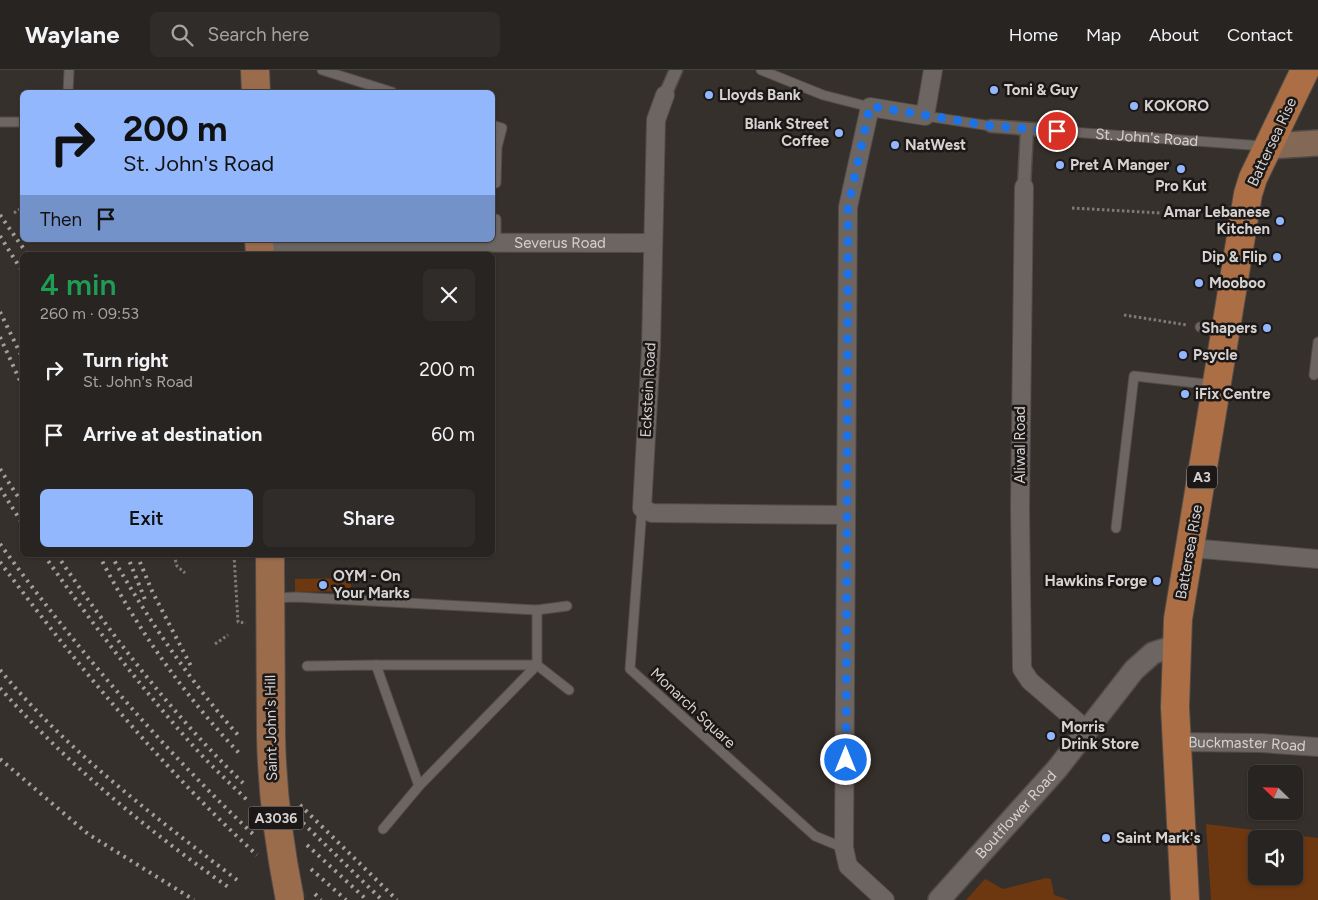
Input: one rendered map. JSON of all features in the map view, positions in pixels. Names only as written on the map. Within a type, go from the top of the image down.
[{"type":"highway","name":"Battersea Rise","points":[[1185,900],[1176,742],[1176,646],[1182,587],[1227,330],[1248,194],[1253,178],[1305,70]]},
{"type":"main road","points":[[255,70],[256,90]]},
{"type":"main road","points":[[1270,146],[1318,143]]},
{"type":"main road","name":"Saint John's Hill","points":[[270,557],[272,783],[290,900]]},
{"type":"street","name":"Eckstein Road","points":[[642,508],[651,348],[656,120],[676,70]]},
{"type":"street","points":[[925,116],[933,70]]},
{"type":"street","name":"St. John's Road","points":[[870,106],[925,116]]},
{"type":"street","points":[[870,106],[848,207],[844,848],[848,866],[885,900]]},
{"type":"street","name":"St. John's Road","points":[[991,126],[1057,131]]},
{"type":"street","name":"Aliwal Road","points":[[1028,129],[1024,187],[1020,506],[1022,669],[1030,681],[1088,732]]},
{"type":"street","name":"Severus Road","points":[[259,246],[496,242],[652,244]]},
{"type":"street","points":[[642,508],[652,513],[846,515]]},
{"type":"street","points":[[1190,548],[1318,559]]},
{"type":"street","name":"Boutflower Road","points":[[939,900],[1004,830],[1088,732],[1134,670],[1153,653],[1176,646]]},
{"type":"street","name":"Buckmaster Road","points":[[1176,742],[1261,743],[1318,747]]},
{"type":"lane","points":[[322,70],[386,90]]},
{"type":"lane","name":"St. John's Road","points":[[761,70],[823,95],[870,106]]},
{"type":"lane","points":[[68,90],[70,71]]},
{"type":"lane","name":"St. John's Road","points":[[925,116],[991,126]]},
{"type":"lane","points":[[0,122],[20,122]]},
{"type":"lane","points":[[495,126],[502,128],[497,147],[496,183]]},
{"type":"lane","name":"St. John's Road","points":[[1057,131],[1270,146]]},
{"type":"lane","points":[[496,219],[496,242]]},
{"type":"lane","points":[[1200,327],[1227,330]]},
{"type":"lane","points":[[1314,375],[1318,342]]},
{"type":"lane","points":[[1116,528],[1134,376],[1217,386]]},
{"type":"lane","name":"Monarch Square","points":[[642,508],[630,669],[815,836],[844,848]]},
{"type":"lane","points":[[271,598],[296,597],[536,610],[567,606]]},
{"type":"lane","points":[[383,828],[419,786],[537,666],[536,610]]},
{"type":"lane","points":[[376,665],[419,786]]},
{"type":"lane","points":[[307,666],[537,666],[569,690]]},
{"type":"path","points":[[1072,208],[1161,213]]},
{"type":"path","points":[[14,213],[20,209]]},
{"type":"path","points":[[1124,316],[1200,327]]},
{"type":"path","points":[[175,557],[177,566],[184,573]]},
{"type":"path","points":[[234,557],[238,622],[243,623]]},
{"type":"path","points":[[215,644],[228,635]]},
{"type":"shaded area","name":"OYM - On Your Marks","points":[[351,578],[351,591],[295,592],[295,579]]},
{"type":"shaded area","points":[[1206,824],[1254,830],[1248,830],[1248,885],[1303,885],[1303,836],[1318,838],[1318,900],[1211,900]]},
{"type":"shaded area","points":[[1046,878],[1051,879],[1054,895],[1069,900],[966,900],[985,879],[1003,889]]},
{"type":"railway","points":[[0,215],[26,252]]},
{"type":"railway","points":[[0,236],[20,268]]},
{"type":"railway","points":[[0,312],[20,353]]},
{"type":"railway","points":[[0,337],[20,381]]},
{"type":"railway","points":[[0,469],[20,500]]},
{"type":"railway","points":[[0,488],[20,520]]},
{"type":"railway","points":[[0,544],[59,621],[120,695],[185,766],[253,834]]},
{"type":"railway","points":[[45,557],[98,630],[136,678],[202,756],[247,800]]},
{"type":"railway","points":[[58,557],[144,674],[192,730],[243,783]]},
{"type":"railway","points":[[100,557],[128,608],[162,659],[199,708],[239,753]]},
{"type":"railway","points":[[112,557],[186,671],[238,735]]},
{"type":"railway","points":[[128,557],[146,602]]},
{"type":"railway","points":[[138,557],[152,591],[192,668]]},
{"type":"railway","points":[[0,562],[90,677],[155,752],[188,788],[257,855]]},
{"type":"railway","points":[[0,670],[26,700],[83,756],[143,807],[237,880]]},
{"type":"railway","points":[[0,688],[53,744],[81,770],[169,844],[231,889]]},
{"type":"railway","points":[[0,759],[88,834],[194,900]]},
{"type":"railway","points":[[300,805],[397,900]]},
{"type":"railway","points":[[303,823],[382,900]]},
{"type":"railway","points":[[307,845],[367,900]]},
{"type":"railway","points":[[311,869],[346,900]]},
{"type":"railway","points":[[315,894],[321,900]]},
{"type":"place","name":"Toni & Guy","points":[[994,90]]},
{"type":"place","name":"Lloyds Bank","points":[[709,95]]},
{"type":"place","name":"KOKORO","points":[[1134,106]]},
{"type":"place","name":"Blank Street Coffee","points":[[839,133]]},
{"type":"place","name":"NatWest","points":[[895,145]]},
{"type":"place","name":"Pret A Manger","points":[[1060,165]]},
{"type":"place","name":"Pro Kut","points":[[1181,169]]},
{"type":"place","name":"Amar Lebanese Kitchen","points":[[1280,221]]},
{"type":"place","name":"Dip & Flip","points":[[1277,257]]},
{"type":"place","name":"Mooboo","points":[[1199,283]]},
{"type":"place","name":"Shapers","points":[[1267,328]]},
{"type":"place","name":"Psycle","points":[[1183,355]]},
{"type":"place","name":"iFix Centre","points":[[1185,394]]},
{"type":"place","name":"Hawkins Forge","points":[[1157,581]]},
{"type":"place","name":"OYM - On Your Marks","points":[[323,585]]},
{"type":"place","name":"Morris Drink Store","points":[[1051,736]]},
{"type":"place","name":"Saint Mark's","points":[[1106,838]]},
{"type":"route","points":[[846,760],[848,207],[870,106],[991,126],[1057,131]]}]
